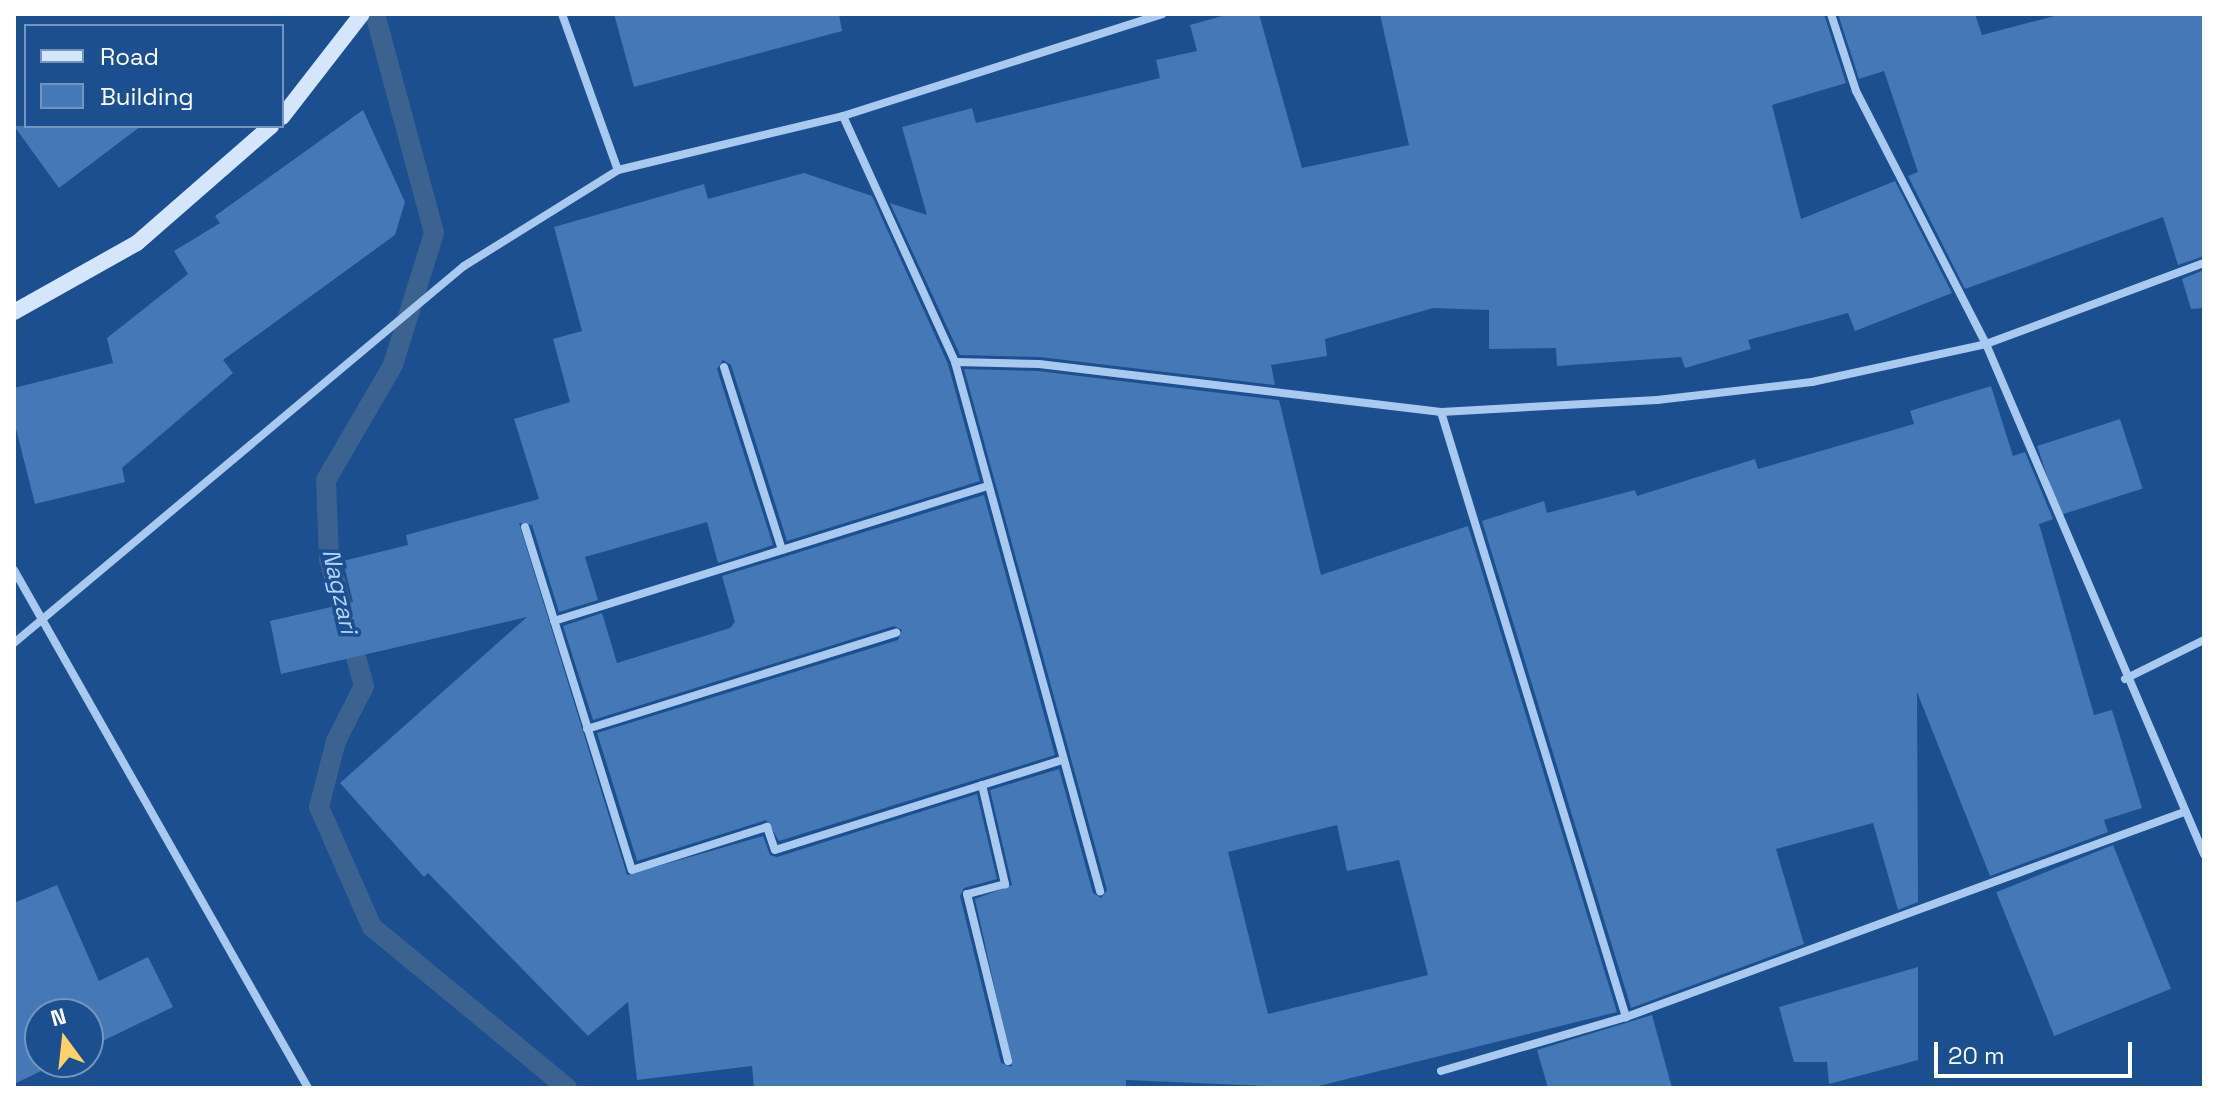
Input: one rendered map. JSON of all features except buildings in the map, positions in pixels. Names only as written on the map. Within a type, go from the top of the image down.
[{"type":"street","points":[[562,14],[618,170]]},
{"type":"street","points":[[14,643],[39,618],[285,411],[464,266],[618,170],[843,116],[1162,14]]},
{"type":"street","points":[[1831,14],[1856,91],[1986,344],[2125,679],[2204,854]]},
{"type":"street","points":[[284,114],[357,21]]},
{"type":"street","points":[[843,116],[955,362],[1100,891]]},
{"type":"street","points":[[14,312],[137,243],[269,128]]},
{"type":"street","points":[[955,362],[1039,364],[1441,412],[1657,400],[1812,382],[1986,344],[2204,263]]},
{"type":"street","points":[[724,367],[782,550]]},
{"type":"street","points":[[1441,412],[1626,1017]]},
{"type":"street","points":[[554,621],[988,486]]},
{"type":"street","points":[[525,527],[632,870],[767,827],[775,850],[1063,760]]},
{"type":"street","points":[[14,570],[308,1088]]},
{"type":"street","points":[[587,729],[896,633]]},
{"type":"street","points":[[2125,679],[2204,640]]},
{"type":"street","points":[[982,785],[1005,884],[967,894],[1008,1061]]},
{"type":"street","points":[[1441,1071],[1626,1017],[2184,812]]},
{"type":"waterway","name":"Nagzari","points":[[375,14],[434,233],[393,365],[326,480],[329,559],[364,686],[336,741],[319,807],[372,927],[567,1088]]}]
